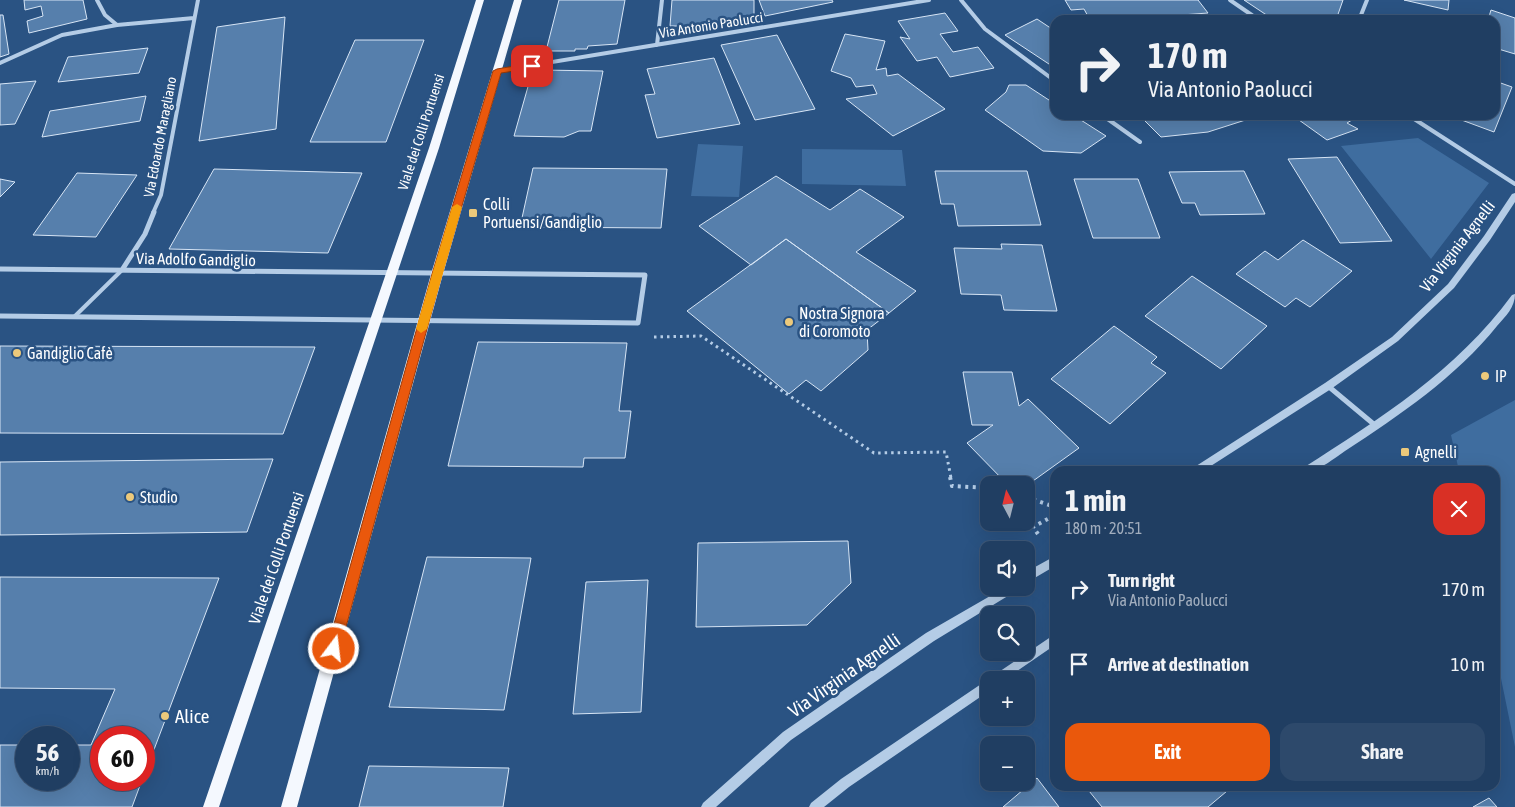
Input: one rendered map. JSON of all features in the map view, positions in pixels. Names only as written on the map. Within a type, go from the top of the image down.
[{"type":"main road","name":"Viale dei Colli Portuensi","points":[[211,807],[434,148],[480,0]]},
{"type":"main road","points":[[289,807],[437,274],[518,0]]},
{"type":"street","points":[[97,0],[105,15],[117,25]]},
{"type":"street","name":"Via Edoardo Maragliano","points":[[122,270],[145,234],[161,195],[198,0]]},
{"type":"street","points":[[657,45],[662,0]]},
{"type":"street","name":"Via Antonio Paolucci","points":[[497,71],[929,0]]},
{"type":"street","points":[[961,0],[985,29],[1050,77]]},
{"type":"street","points":[[1230,0],[1252,15]]},
{"type":"street","points":[[1361,15],[1367,0]]},
{"type":"street","points":[[0,63],[53,38],[117,25],[194,18]]},
{"type":"street","points":[[1109,120],[1140,142]]},
{"type":"street","points":[[1416,120],[1515,184]]},
{"type":"street","name":"Via Virginia Agnelli","points":[[1204,466],[1328,386],[1395,339],[1450,286],[1487,238],[1515,196]]},
{"type":"street","name":"Via Adolfo Gandiglio","points":[[0,269],[391,273]]},
{"type":"street","points":[[0,316],[638,324],[645,275],[391,273]]},
{"type":"street","points":[[1314,466],[1415,398],[1480,340],[1515,297]]},
{"type":"street","points":[[1328,386],[1376,426]]},
{"type":"street","points":[[1035,573],[1050,564]]},
{"type":"street","name":"Via Virginia Agnelli","points":[[707,807],[787,736],[930,637],[999,596]]},
{"type":"street","points":[[1007,671],[1050,642]]},
{"type":"street","points":[[815,807],[845,783],[980,690]]},
{"type":"lane","points":[[74,317],[122,270]]},
{"type":"path","points":[[654,337],[701,336],[874,454],[946,452],[952,486],[980,488]]},
{"type":"path","points":[[1035,500],[1050,505]]},
{"type":"path","points":[[1038,534],[1033,527],[1050,518]]},
{"type":"shaded area","points":[[1418,138],[1489,183],[1431,259],[1341,146]]},
{"type":"shaded area","points":[[698,144],[743,146],[739,197],[691,196]]},
{"type":"shaded area","points":[[802,149],[902,150],[906,186],[802,184]]},
{"type":"shaded area","points":[[1515,400],[1515,747],[1500,674],[1500,466],[1458,466],[1451,435]]},
{"type":"building","points":[[24,0],[83,0],[87,19],[29,33],[27,21],[43,16],[41,6],[25,10]]},
{"type":"building","points":[[559,0],[625,0],[617,44],[588,46],[587,49],[575,49],[575,51],[546,51]]},
{"type":"building","points":[[672,0],[754,0],[754,17],[725,26],[670,26]]},
{"type":"building","points":[[759,0],[832,0],[833,2],[765,16]]},
{"type":"building","points":[[1065,0],[1198,0],[1208,13],[1181,15],[1087,15],[1084,9],[1071,10]]},
{"type":"building","points":[[1244,0],[1343,0],[1338,15],[1266,15]]},
{"type":"building","points":[[1404,0],[1449,0],[1448,10]]},
{"type":"building","points":[[1491,10],[1515,18],[1515,54],[1500,50],[1500,15],[1490,15]]},
{"type":"building","points":[[945,13],[958,31],[940,34],[953,52],[978,47],[994,68],[950,77],[937,57],[917,61],[900,37],[910,39],[898,21]]},
{"type":"building","points":[[0,15],[3,15],[9,54],[0,57]]},
{"type":"building","points":[[285,17],[276,129],[199,141],[217,27]]},
{"type":"building","points":[[1037,19],[1050,28],[1050,65],[1005,35]]},
{"type":"building","points":[[845,34],[885,41],[876,70],[886,68],[887,76],[898,74],[945,109],[893,136],[846,99],[877,94],[873,85],[856,87],[851,78],[831,71]]},
{"type":"building","points":[[777,35],[815,109],[755,120],[721,45]]},
{"type":"building","points":[[355,40],[424,40],[386,142],[310,142]]},
{"type":"building","points":[[148,48],[139,73],[58,82],[68,57]]},
{"type":"building","points":[[714,58],[740,124],[657,138],[645,95],[655,94],[647,69]]},
{"type":"building","points":[[541,70],[603,71],[591,131],[579,131],[564,137],[514,136],[531,76],[539,77]]},
{"type":"building","points":[[36,81],[15,124],[0,125],[0,84]]},
{"type":"building","points":[[1500,83],[1512,87],[1500,117]]},
{"type":"building","points":[[1009,85],[1026,85],[1050,101],[1050,120],[1081,120],[1106,136],[1081,153],[1043,151],[985,110],[1006,92]]},
{"type":"building","points":[[146,96],[140,121],[42,137],[50,111]]},
{"type":"building","points":[[1144,120],[1246,120],[1208,132],[1161,137]]},
{"type":"building","points":[[1299,120],[1352,120],[1347,123],[1358,129],[1327,140]]},
{"type":"building","points":[[1462,120],[1499,120],[1494,132]]},
{"type":"building","points":[[1337,157],[1392,241],[1340,243],[1288,159]]},
{"type":"building","points":[[533,168],[667,169],[661,228],[520,227]]},
{"type":"building","points":[[214,169],[362,173],[328,253],[169,249]]},
{"type":"building","points":[[935,171],[1027,171],[1041,225],[958,226],[954,204],[941,204]]},
{"type":"building","points":[[1244,171],[1265,214],[1200,215],[1195,203],[1182,203],[1169,172]]},
{"type":"building","points":[[77,173],[137,175],[96,237],[33,235]]},
{"type":"building","points":[[776,176],[830,210],[860,189],[904,217],[856,252],[916,291],[889,313],[786,239],[751,265],[699,226]]},
{"type":"building","points":[[0,179],[15,182],[0,197]]},
{"type":"building","points":[[1074,179],[1138,179],[1160,238],[1093,238]]},
{"type":"building","name":"Nostra Signora di Coromoto","points":[[786,239],[889,313],[867,330],[868,350],[821,391],[806,380],[789,394],[687,311]]},
{"type":"building","points":[[1303,240],[1352,271],[1310,307],[1296,298],[1285,307],[1236,274],[1265,251],[1278,260]]},
{"type":"building","points":[[1001,244],[1042,245],[1057,311],[1004,310],[1001,295],[961,294],[954,248],[1002,249]]},
{"type":"building","points":[[1192,276],[1267,326],[1221,369],[1145,316]]},
{"type":"building","points":[[1114,326],[1157,357],[1151,363],[1166,373],[1110,424],[1051,379]]},
{"type":"building","points":[[478,342],[627,343],[619,411],[631,411],[625,458],[584,458],[583,467],[448,466]]},
{"type":"building","points":[[0,346],[315,347],[283,434],[0,433]]},
{"type":"building","points":[[963,372],[1012,372],[1019,406],[1028,399],[1079,448],[1054,466],[1050,466],[1050,469],[1035,480],[1035,476],[999,476],[967,443],[993,425],[972,425]]},
{"type":"building","name":"Studio","points":[[273,459],[247,532],[0,535],[0,462]]},
{"type":"building","points":[[848,541],[851,583],[807,625],[696,627],[698,543]]},
{"type":"building","points":[[427,557],[531,558],[504,710],[389,707]]},
{"type":"building","points":[[0,577],[219,578],[155,747],[155,726],[99,726],[115,689],[0,688]]},
{"type":"building","points":[[648,580],[641,712],[573,714],[586,582]]},
{"type":"building","points":[[0,745],[15,745],[15,791],[80,791],[80,745],[90,745],[90,791],[138,791],[132,807],[0,807]]},
{"type":"building","points":[[369,766],[509,768],[503,807],[359,807]]},
{"type":"building","points":[[1037,778],[1059,807],[1003,807],[1022,791],[1035,791],[1035,780]]},
{"type":"building","points":[[1089,791],[1227,791],[1208,807],[1102,807]]},
{"type":"building","points":[[1489,798],[1497,807],[1473,807]]},
{"type":"slow traffic","points":[[421,329],[457,207]]},
{"type":"place","name":"Colli Portuensi/Gandiglio","points":[[473,213]]},
{"type":"place","name":"Nostra Signora di Coromoto","points":[[789,322]]},
{"type":"place","name":"Gandiglio Cafè","points":[[17,353]]},
{"type":"place","name":"IP","points":[[1485,376]]},
{"type":"place","name":"Agnelli","points":[[1405,452]]},
{"type":"place","name":"Studio","points":[[130,497]]},
{"type":"place","name":"Alice","points":[[165,716]]},
{"type":"route","points":[[334,649],[437,274],[497,71],[532,66]]}]
